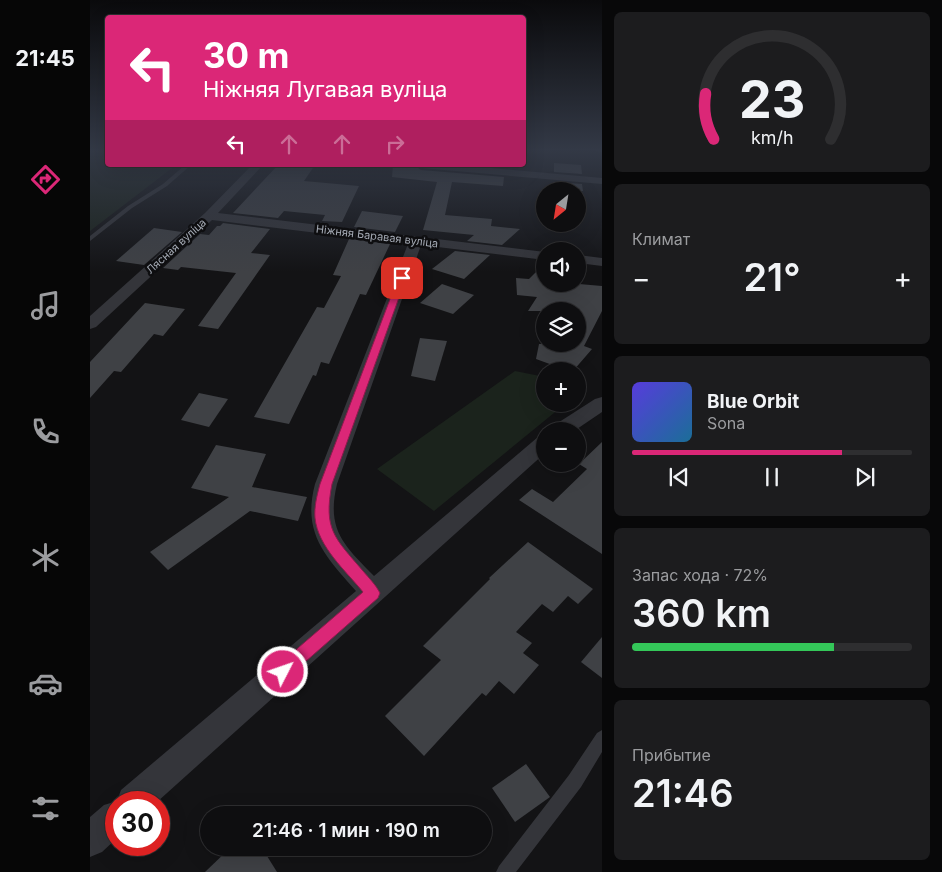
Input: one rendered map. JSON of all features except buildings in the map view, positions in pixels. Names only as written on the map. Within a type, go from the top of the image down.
[{"type":"street","name":"Лясная вуліца","points":[[90,324],[209,216],[233,191]]},
{"type":"street","name":"Ніжняя Баравая вуліца","points":[[209,216],[536,255]]},
{"type":"street","points":[[373,593],[336,549],[326,534],[322,519],[322,503],[326,484],[416,241]]},
{"type":"street","points":[[586,261],[602,262]]},
{"type":"street","points":[[574,422],[602,404]]},
{"type":"street","points":[[146,791],[536,450]]},
{"type":"street","points":[[90,840],[105,827]]},
{"type":"lane","points":[[90,239],[130,207],[156,191]]},
{"type":"lane","points":[[505,872],[575,781],[602,738]]},
{"type":"shaded area","points":[[90,191],[143,191],[90,231]]},
{"type":"shaded area","points":[[515,371],[536,375],[536,412],[555,412],[543,422],[536,422],[536,428],[434,511],[377,469]]},
{"type":"route","points":[[283,672],[373,593],[336,549],[326,534],[322,519],[322,503],[326,484],[402,278]]}]
